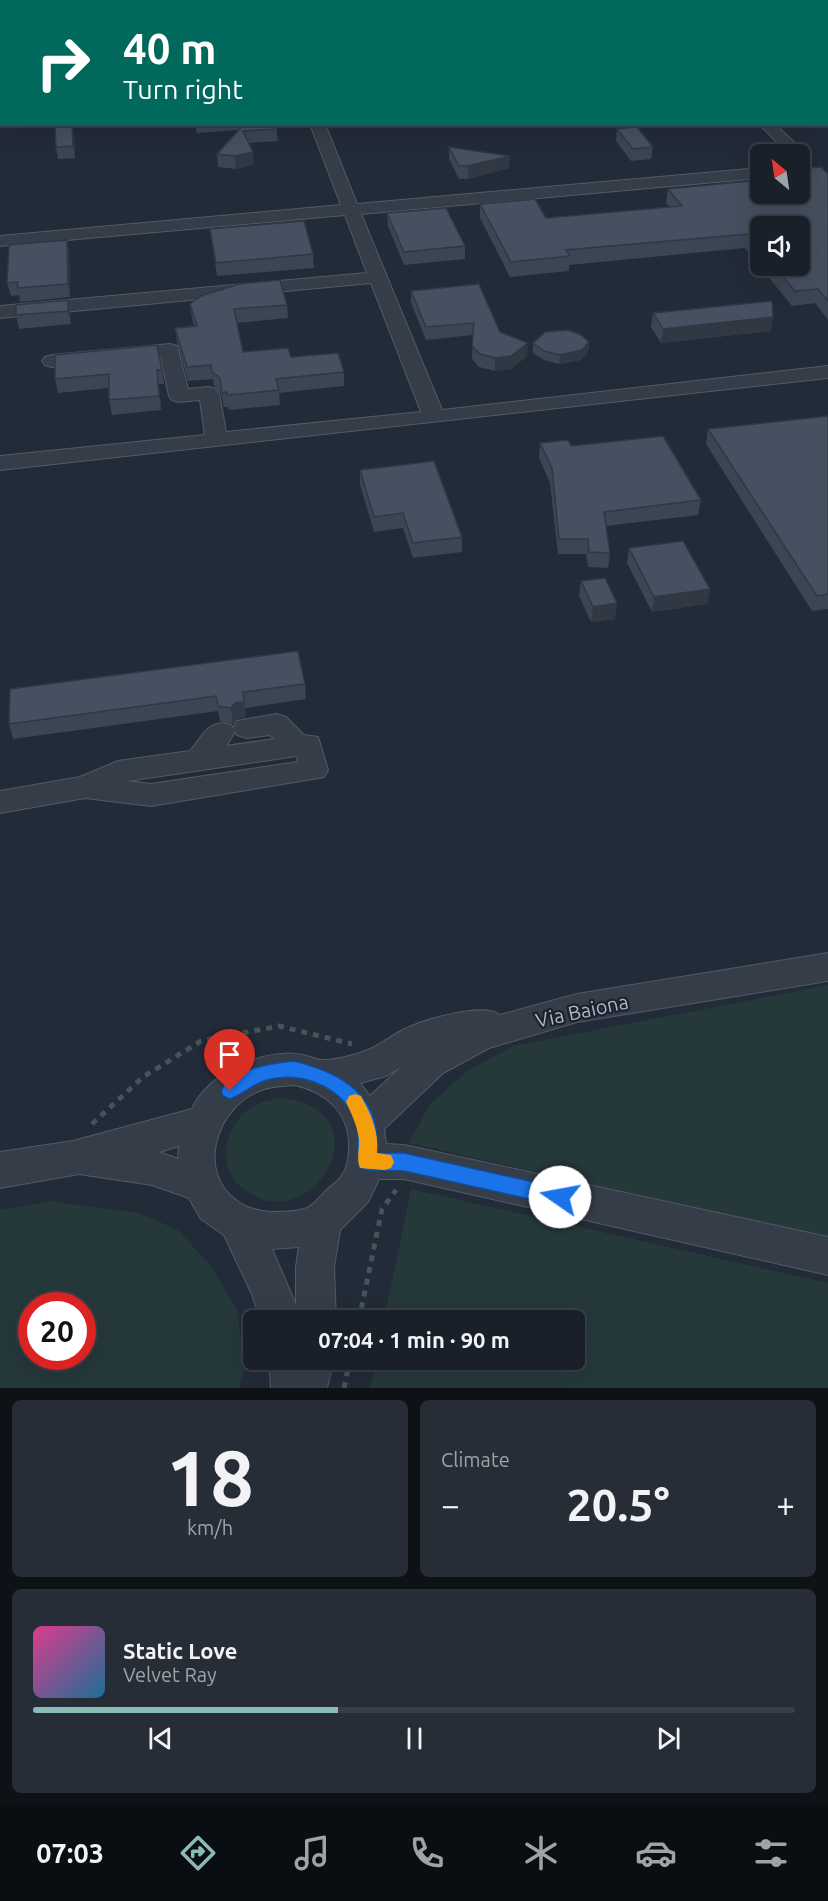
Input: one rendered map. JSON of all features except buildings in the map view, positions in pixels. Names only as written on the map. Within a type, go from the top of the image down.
[{"type":"street","points":[[318,126],[434,417]]},
{"type":"street","points":[[768,126],[785,144]]},
{"type":"street","points":[[0,241],[352,211],[750,173]]},
{"type":"street","points":[[0,312],[378,277]]},
{"type":"street","points":[[52,361],[170,350],[179,396],[208,393],[217,440]]},
{"type":"street","points":[[0,463],[828,372]]},
{"type":"street","points":[[200,760],[234,730],[276,724],[298,746]]},
{"type":"street","points":[[0,802],[85,787],[118,772],[308,744],[314,770],[151,795],[85,787]]},
{"type":"street","name":"Via Baiona","points":[[365,1123],[431,1062],[480,1036],[576,1008],[828,968]]},
{"type":"street","points":[[321,1076],[374,1065],[416,1040],[454,1029],[576,1008]]},
{"type":"street","points":[[294,1069],[321,1076],[340,1087],[356,1102],[365,1123],[369,1142],[367,1161],[356,1187],[322,1220],[288,1231],[262,1231],[238,1223],[222,1214],[210,1201],[201,1185],[195,1165],[196,1143],[203,1123],[218,1099],[241,1082],[267,1072],[294,1069]]},
{"type":"street","points":[[0,1170],[77,1142],[203,1123]]},
{"type":"street","points":[[77,1142],[201,1185]]},
{"type":"street","points":[[367,1161],[404,1162],[828,1256]]},
{"type":"street","points":[[316,1310],[315,1267],[322,1220]]},
{"type":"street","points":[[238,1223],[269,1285],[278,1310]]},
{"type":"street","points":[[290,1370],[292,1388]]},
{"type":"street","points":[[306,1388],[312,1370]]},
{"type":"path","points":[[77,1142],[143,1077],[201,1041],[279,1026],[352,1044],[374,1065]]},
{"type":"path","points":[[361,1310],[382,1209],[398,1187],[404,1162]]},
{"type":"path","points":[[344,1388],[348,1370]]},
{"type":"shaded area","points":[[828,985],[828,1238],[409,1143],[430,1104],[467,1071],[513,1046]]},
{"type":"shaded area","points":[[285,1098],[316,1109],[331,1127],[334,1148],[327,1170],[312,1189],[291,1200],[266,1200],[241,1187],[233,1178],[226,1158],[227,1146],[235,1125],[250,1108],[267,1101]]},
{"type":"shaded area","points":[[411,1189],[828,1283],[828,1388],[370,1388],[374,1370],[585,1370],[585,1310],[386,1310]]},
{"type":"shaded area","points":[[50,1201],[139,1213],[178,1230],[210,1265],[237,1310],[244,1370],[239,1388],[0,1388],[0,1210]]},
{"type":"slow traffic","points":[[355,1102],[365,1123],[369,1142],[367,1161],[385,1162]]},
{"type":"route","points":[[230,1091],[241,1082],[267,1072],[294,1069],[321,1076],[340,1087],[356,1102],[365,1123],[369,1142],[367,1161],[404,1162],[560,1197]]}]
